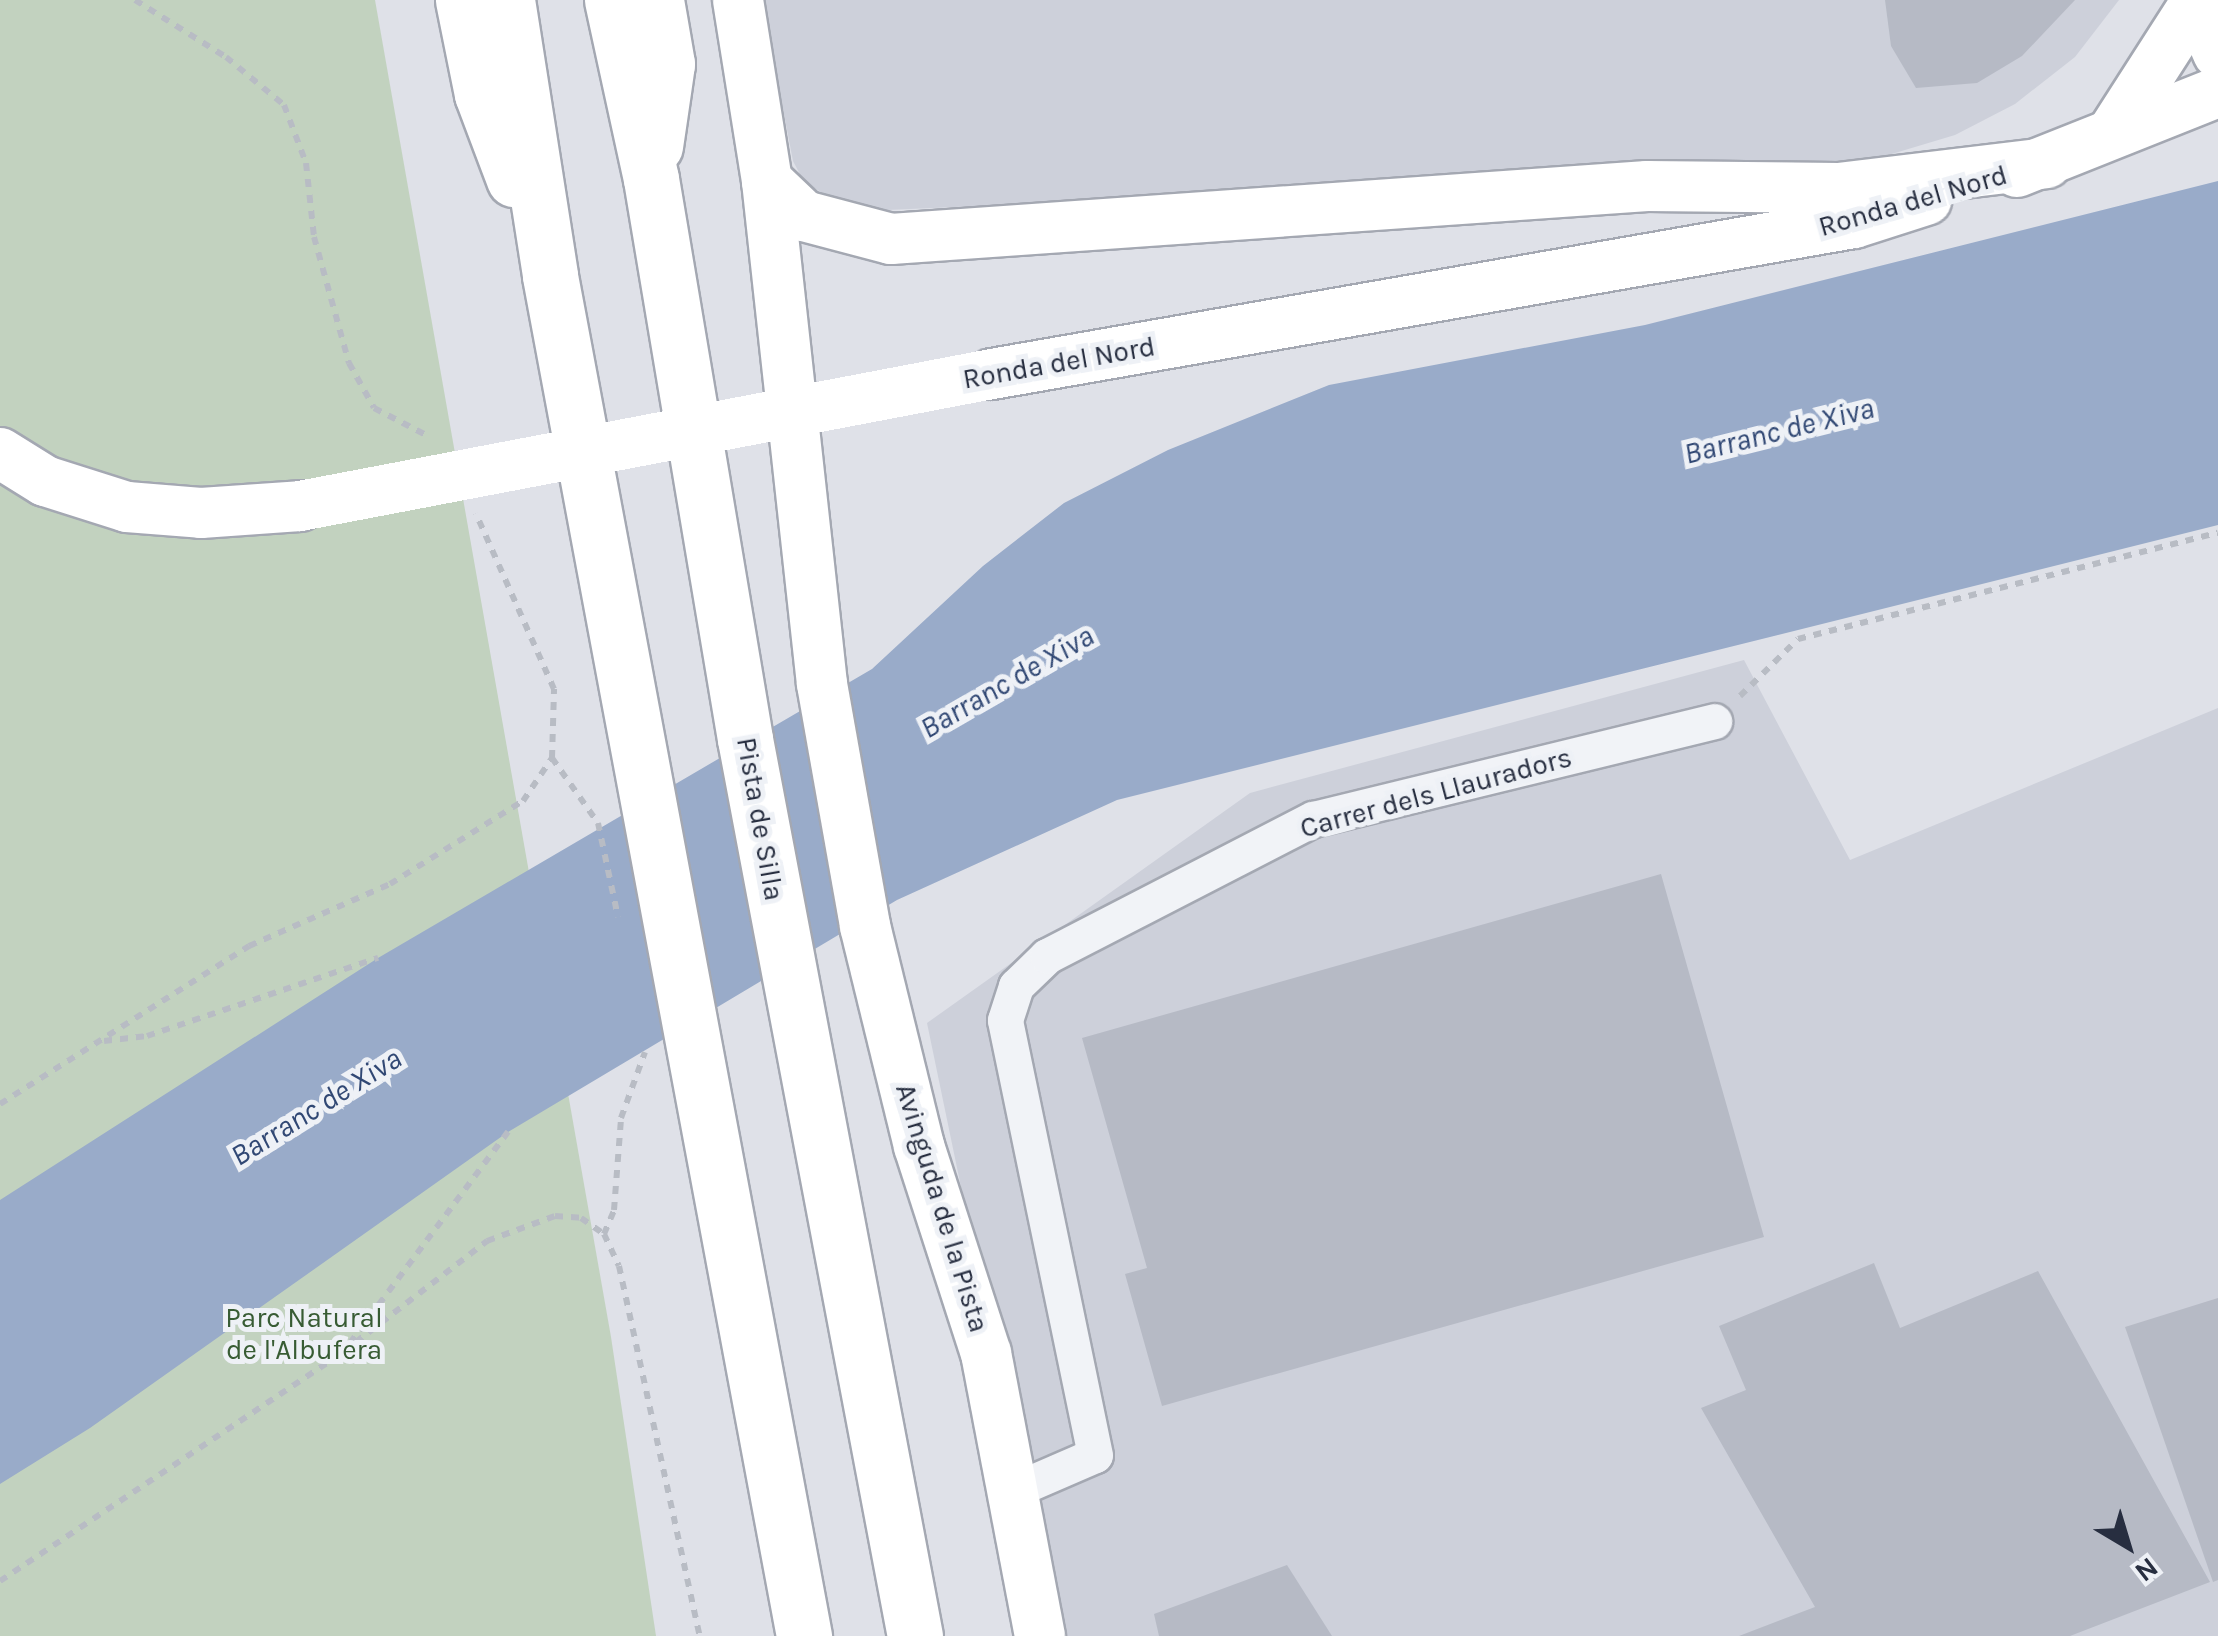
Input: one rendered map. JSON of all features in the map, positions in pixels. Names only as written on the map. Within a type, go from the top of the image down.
[{"type":"highway","points":[[463,0],[482,94],[550,276]]},
{"type":"highway","points":[[507,0],[550,276],[646,794],[669,1052],[804,1636]]},
{"type":"highway","name":"Pista de Silla","points":[[612,0],[650,179],[745,739],[914,1636]]},
{"type":"highway","points":[[650,179],[667,64],[656,0]]},
{"type":"street","name":"Avinguda de la Pista","points":[[738,0],[767,181],[822,684],[865,926],[919,1146],[986,1352],[1040,1636]]},
{"type":"street","points":[[2195,2],[2218,53]]},
{"type":"street","points":[[2114,130],[2195,2]]},
{"type":"street","name":"Ronda del Nord","points":[[0,453],[45,481],[127,506],[201,513],[300,506],[992,374],[1854,223],[2046,163],[2114,130],[2218,92]]},
{"type":"street","points":[[767,181],[804,216],[891,239],[1647,186],[1838,188],[2046,163]]},
{"type":"street","name":"Carrer dels Llauradors","points":[[1012,1491],[1095,1456],[1005,1020],[1016,986],[1048,956],[1313,820],[1714,721]]},
{"type":"path","points":[[135,0],[226,57],[284,105],[306,163],[314,237],[349,363],[374,408],[445,445]]},
{"type":"path","points":[[0,1104],[249,946],[390,884],[523,801],[552,758],[554,689],[468,497]]},
{"type":"path","points":[[1714,721],[1798,638],[2218,533]]},
{"type":"path","points":[[552,758],[598,823]]},
{"type":"path","points":[[103,1041],[147,1036],[378,958]]},
{"type":"path","points":[[604,1234],[614,1210],[621,1118],[669,1052]]},
{"type":"path","points":[[343,1352],[508,1132]]},
{"type":"path","points":[[0,1581],[343,1352],[487,1241],[555,1216],[581,1218],[604,1234],[618,1266],[700,1636]]},
{"type":"shaded area","points":[[762,0],[2119,0],[2075,57],[2015,104],[1955,135],[1845,168],[887,210],[826,195],[804,182],[793,161]]},
{"type":"shaded area","points":[[1744,660],[1850,860],[2218,708],[2218,1636],[1054,1636],[927,1023],[1250,793]]},
{"type":"green space","name":"Parc Natural de l'Albufera","points":[[0,0],[375,0],[611,1337],[656,1636],[0,1636]]},
{"type":"water","name":"Barranc de Xiva","points":[[2218,181],[2218,525],[1117,800],[897,900],[508,1132],[90,1428],[0,1484],[0,1200],[378,958],[872,669],[983,566],[1064,503],[1168,450],[1329,385],[1645,325]]},
{"type":"building","points":[[1885,0],[2075,0],[2022,56],[1977,83],[1916,88],[1891,46]]},
{"type":"building","points":[[1661,874],[1764,1237],[1162,1406],[1125,1274],[1147,1268],[1082,1038]]},
{"type":"building","points":[[1874,1263],[1900,1328],[2038,1271],[2210,1582],[2070,1636],[1739,1636],[1815,1607],[1701,1408],[1746,1390],[1719,1326]]},
{"type":"building","points":[[2218,1298],[2218,1580],[2213,1582],[2125,1327]]},
{"type":"building","points":[[1287,1565],[1332,1636],[1159,1636],[1154,1614]]}]
